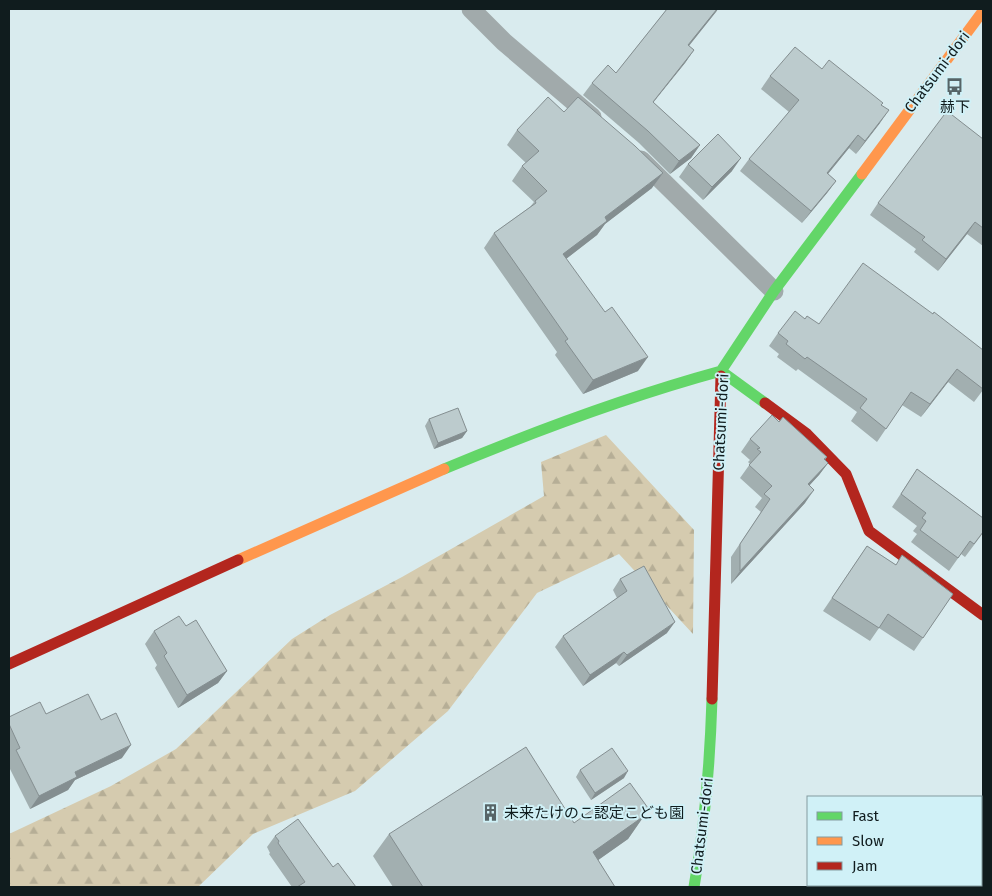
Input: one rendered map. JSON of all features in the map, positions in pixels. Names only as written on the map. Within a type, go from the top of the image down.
[{"type":"street","name":"Chatsumi-dori","points":[[694,887],[704,836],[710,752],[721,372],[774,291],[983,11]]},
{"type":"street","points":[[9,664],[360,505],[476,455],[614,404],[690,379],[721,372],[807,434],[846,474],[869,531],[983,615]]},
{"type":"lane","points":[[471,9],[504,42],[602,126]]},
{"type":"lane","points":[[624,145],[774,291]]},
{"type":"green space","points":[[606,435],[694,530],[693,634],[619,554],[537,593],[448,711],[355,791],[253,834],[198,887],[9,887],[9,834],[111,786],[176,749],[292,639],[330,615],[402,577],[544,496],[541,462]]},
{"type":"building","points":[[667,9],[717,9],[688,45],[694,50],[653,102],[700,145],[679,161],[648,131],[592,83],[608,65],[616,73]]},
{"type":"building","points":[[795,47],[822,69],[829,60],[883,103],[881,105],[889,110],[865,141],[858,135],[827,173],[836,181],[811,211],[749,159],[799,100],[770,76]]},
{"type":"building","points":[[548,97],[564,112],[578,97],[663,173],[605,217],[607,221],[563,254],[605,312],[612,307],[648,357],[593,380],[565,341],[568,339],[494,233],[536,203],[535,201],[547,191],[522,166],[539,151],[517,130]]},
{"type":"building","points":[[947,111],[983,139],[983,228],[975,222],[946,259],[922,240],[925,237],[878,203]]},
{"type":"building","points":[[718,134],[741,158],[712,187],[688,164]]},
{"type":"building","points":[[863,263],[933,314],[934,312],[983,350],[983,389],[957,369],[930,404],[911,392],[886,429],[860,408],[867,399],[807,357],[805,359],[786,344],[788,341],[778,333],[795,311],[805,319],[807,316],[819,324]]},
{"type":"building","points":[[458,408],[467,431],[438,443],[429,419]]},
{"type":"building","points":[[772,415],[779,422],[783,417],[827,457],[824,459],[828,463],[808,484],[814,490],[740,571],[740,544],[770,499],[764,494],[772,486],[749,465],[761,452],[757,449],[760,448],[750,439]]},
{"type":"building","points":[[917,469],[983,518],[983,532],[974,544],[970,541],[958,558],[920,530],[926,521],[922,518],[926,513],[901,494]]},
{"type":"building","points":[[867,546],[896,565],[902,555],[953,594],[923,638],[888,614],[879,628],[832,598]]},
{"type":"building","points":[[644,566],[675,622],[627,655],[624,652],[590,675],[563,636],[627,591],[620,579]]},
{"type":"building","points":[[179,616],[186,626],[196,620],[227,671],[187,695],[164,656],[167,653],[154,631]]},
{"type":"building","points":[[88,694],[101,720],[116,713],[131,745],[75,772],[77,777],[39,796],[16,750],[20,748],[9,724],[9,717],[40,702],[46,714]]},
{"type":"building","name":"未来たけのこ認定こども園","points":[[526,747],[574,823],[630,783],[648,808],[641,813],[644,816],[593,852],[615,887],[423,887],[389,834]]},
{"type":"building","points":[[612,748],[628,771],[595,793],[580,770]]},
{"type":"building","points":[[298,819],[333,867],[338,863],[356,887],[297,887],[305,882],[275,836]]},
{"type":"building","points":[[982,862],[983,887],[941,887],[982,886]]},
{"type":"building","points":[[881,886],[918,887],[882,887]]},
{"type":"traffic: fast","points":[[721,376],[721,371],[774,291],[862,174]]},
{"type":"traffic: fast","points":[[444,469],[512,441],[581,416],[650,392],[721,371],[765,403]]},
{"type":"traffic: fast","points":[[694,887],[706,793],[712,699]]},
{"type":"traffic: slow","points":[[862,174],[983,11]]},
{"type":"traffic: slow","points":[[238,560],[444,469]]},
{"type":"traffic: jam","points":[[712,699],[721,376]]},
{"type":"traffic: jam","points":[[765,403],[807,434],[846,474],[869,531],[983,615]]},
{"type":"traffic: jam","points":[[9,664],[238,560]]},
{"type":"place","name":"赫下","points":[[955,86]]},
{"type":"place","name":"未来たけのこ認定こども園","points":[[490,813]]}]
